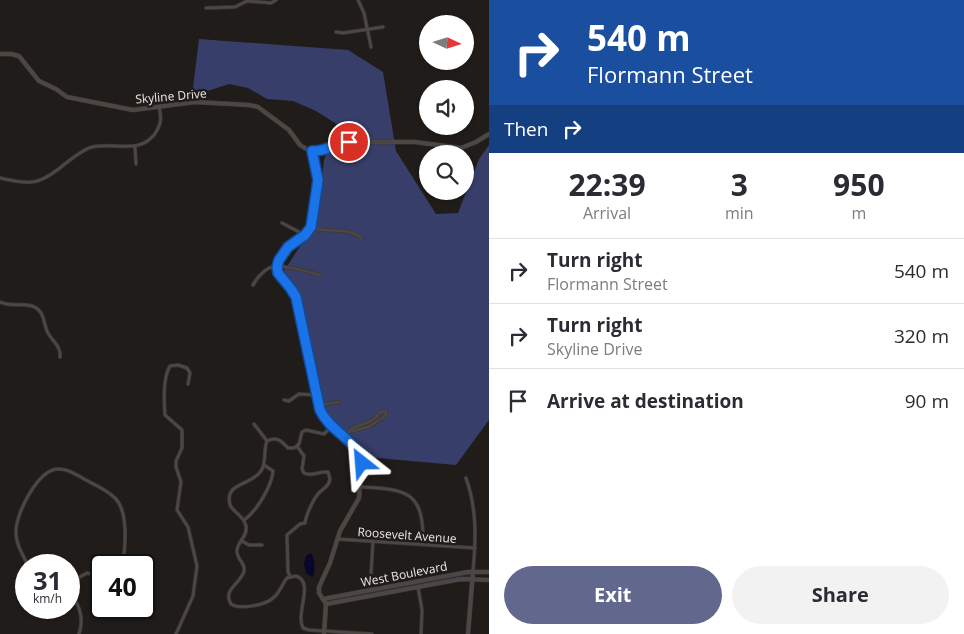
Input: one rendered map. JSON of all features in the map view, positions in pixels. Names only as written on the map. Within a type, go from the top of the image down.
[{"type":"street","points":[[206,8],[235,7],[247,1],[271,2],[276,0]]},
{"type":"street","points":[[358,0],[364,13],[371,47]]},
{"type":"street","points":[[336,32],[343,33],[383,27]]},
{"type":"street","name":"Skyline Drive","points":[[0,54],[19,56],[39,81],[67,97],[133,110],[195,102],[249,104],[258,107],[289,130],[302,148],[312,151]]},
{"type":"street","points":[[0,178],[18,183],[34,183],[52,175],[81,151],[96,145],[134,146],[151,139],[160,127],[159,107]]},
{"type":"street","points":[[324,632],[326,604],[319,592],[319,587],[330,563],[343,525],[357,504],[362,487],[362,467],[361,459],[352,444],[322,416],[318,405],[296,297],[278,273],[277,267],[279,260],[288,247],[305,235],[311,227],[318,180],[312,151],[322,151],[338,144],[349,142],[415,142],[461,148],[479,141],[489,134]]},
{"type":"street","points":[[134,146],[136,164]]},
{"type":"street","points":[[282,222],[305,235]]},
{"type":"street","points":[[311,227],[326,231],[356,234],[362,239]]},
{"type":"street","points":[[253,285],[268,269],[277,267],[320,275]]},
{"type":"street","points":[[0,302],[13,306],[33,305],[42,314],[48,333],[58,345],[60,357]]},
{"type":"street","points":[[176,634],[193,596],[197,566],[188,526],[178,510],[181,482],[176,461],[182,448],[182,434],[179,426],[165,415],[164,387],[170,366],[178,365],[187,368],[190,374],[188,384]]},
{"type":"street","points":[[284,400],[289,401],[299,394],[316,395]]},
{"type":"street","points":[[318,405],[340,402]]},
{"type":"street","points":[[345,437],[348,432],[353,428],[375,420],[380,412],[386,410],[384,417],[368,427],[348,432]]},
{"type":"street","points":[[254,424],[267,441],[264,465],[255,478],[234,487],[230,494],[230,505],[244,520],[246,528],[237,553],[244,570],[242,576],[229,592],[228,598],[231,604],[240,608],[269,602],[290,576]]},
{"type":"street","points":[[267,441],[272,438],[278,439],[291,449],[297,446],[302,432],[306,430],[324,434],[332,426]]},
{"type":"street","points":[[290,576],[287,535],[295,527],[304,523],[306,515],[317,495],[327,487],[330,479],[328,472],[308,475],[304,473],[302,468],[304,456],[297,446]]},
{"type":"street","points":[[244,520],[252,514],[271,482],[273,471],[264,465]]},
{"type":"street","points":[[22,554],[17,543],[16,533],[19,514],[32,489],[42,477],[60,468],[70,471],[106,492],[119,503],[124,520],[123,554]]},
{"type":"street","points":[[466,478],[476,530],[468,634]]},
{"type":"street","points":[[362,487],[398,490],[414,500],[420,515],[423,544]]},
{"type":"street","name":"Roosevelt Avenue","points":[[337,539],[475,548]]},
{"type":"street","points":[[242,541],[249,545],[262,546]]},
{"type":"street","points":[[370,590],[373,541]]},
{"type":"street","name":"West Boulevard","points":[[323,599],[473,571],[489,572]]},
{"type":"street","points":[[290,576],[300,577],[304,583],[301,617],[302,627],[306,630],[372,634]]},
{"type":"street","name":"West Boulevard","points":[[326,604],[461,579],[489,580]]},
{"type":"street","points":[[418,587],[422,610],[421,634]]},
{"type":"street","points":[[79,634],[81,625],[80,613]]},
{"type":"shaded area","points":[[199,39],[348,50],[383,72],[396,151],[419,187],[419,200],[427,200],[436,214],[458,213],[463,200],[474,200],[474,172],[479,159],[489,145],[489,420],[456,465],[366,457],[323,412],[294,284],[282,274],[308,234],[318,214],[324,160],[338,125],[316,111],[293,101],[267,99],[248,88],[229,84],[192,96]]},
{"type":"shaded area","points":[[311,553],[315,567],[312,577],[306,573],[304,564],[306,556]]},
{"type":"shaded area","points":[[470,574],[469,577],[331,603],[329,601],[335,598]]},
{"type":"route","points":[[349,142],[338,144],[322,151],[312,151],[318,180],[311,227],[305,235],[288,247],[277,263],[277,271],[296,297],[322,416],[352,444],[359,454],[362,463]]}]
